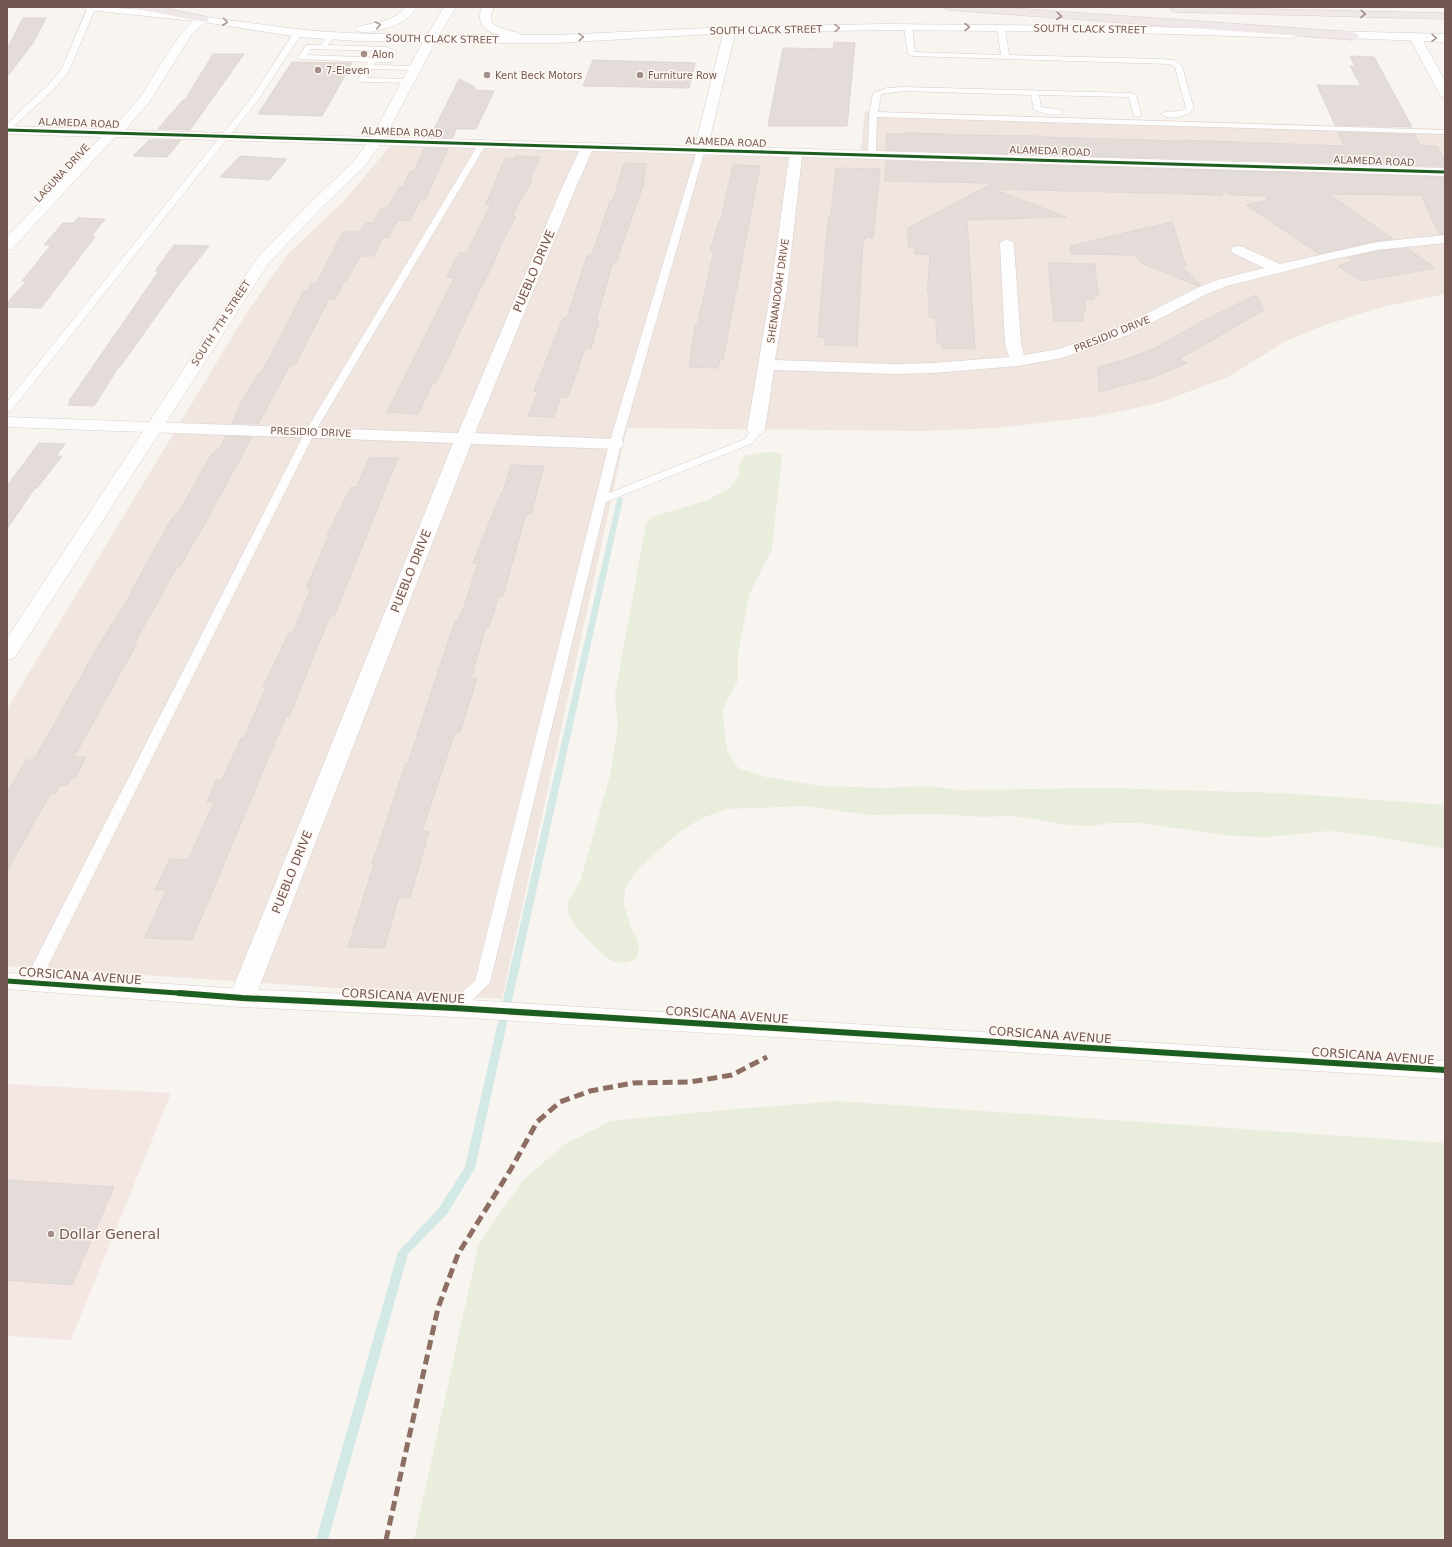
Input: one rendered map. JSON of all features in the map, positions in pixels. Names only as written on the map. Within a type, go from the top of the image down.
[{"type":"highway","points":[[143,7],[203,19]]},
{"type":"highway","points":[[950,7],[1353,36]]},
{"type":"highway","points":[[1087,7],[1112,8]]},
{"type":"highway","points":[[1166,9],[1445,16]]},
{"type":"street","name":"SOUTH CLACK STREET","points":[[89,7],[203,19],[298,33],[332,36],[430,39],[556,38],[730,30],[908,28],[1000,28],[1445,38]]},
{"type":"street","points":[[298,33],[366,28],[387,24],[400,18],[407,13],[411,7]]},
{"type":"street","name":"SOUTH 7TH STREET","points":[[7,654],[262,261],[316,205],[358,165],[376,141],[430,39],[450,7]]},
{"type":"street","points":[[488,7],[485,13],[485,20],[488,27],[503,33],[556,38]]},
{"type":"street","name":"LAGUNA DRIVE","points":[[7,246],[112,133],[125,123],[146,98],[188,32],[203,19]]},
{"type":"street","points":[[701,150],[730,30]]},
{"type":"street","points":[[1415,37],[1445,93]]},
{"type":"street","name":"ALAMEDA ROAD","points":[[7,129],[1445,172]]},
{"type":"street","name":"PUEBLO DRIVE","points":[[242,998],[464,438],[567,192],[588,146]]},
{"type":"street","name":"SHENANDOAH DRIVE","points":[[756,430],[779,289],[796,152]]},
{"type":"street","name":"PRESIDIO DRIVE","points":[[767,365],[934,368],[1018,361],[1062,353],[1122,332],[1209,288],[1222,283],[1278,268],[1377,246],[1445,239]]},
{"type":"street","points":[[1007,244],[1013,344],[1018,361]]},
{"type":"street","points":[[1238,250],[1278,268]]},
{"type":"street","name":"PRESIDIO DRIVE","points":[[7,422],[615,444]]},
{"type":"street","name":"CORSICANA AVENUE","points":[[7,980],[242,998],[464,1009],[1445,1070]]},
{"type":"lane","points":[[7,129],[52,86],[65,71],[92,7]]},
{"type":"lane","points":[[908,28],[912,54],[1172,62],[1178,66],[1186,87],[1190,109],[1179,115],[1158,114]]},
{"type":"lane","points":[[1000,28],[1005,56]]},
{"type":"lane","points":[[7,410],[255,98],[298,33]]},
{"type":"lane","points":[[323,48],[332,36]]},
{"type":"lane","points":[[362,54],[374,37]]},
{"type":"lane","points":[[323,48],[309,47],[302,57],[362,54],[386,49],[393,51],[388,60],[373,59],[362,54],[323,48]]},
{"type":"lane","points":[[284,53],[304,53]]},
{"type":"lane","points":[[373,59],[362,80],[412,75]]},
{"type":"lane","points":[[368,67],[412,75]]},
{"type":"lane","points":[[872,155],[873,114],[877,93],[887,90],[911,89],[1132,95],[1141,114],[1045,111],[1037,108],[1035,93]]},
{"type":"lane","points":[[873,114],[1445,132]]},
{"type":"lane","points":[[32,982],[310,432],[483,144]]},
{"type":"lane","points":[[464,1009],[482,983],[615,444],[701,150]]},
{"type":"lane","points":[[602,500],[749,441],[756,430]]},
{"type":"shaded area","points":[[865,111],[1445,129],[1445,294],[1378,308],[1322,326],[1286,341],[1226,378],[1158,403],[1093,417],[996,428],[923,431],[627,428],[502,999],[7,966],[7,709],[244,317],[287,255],[345,200],[390,146],[400,145],[860,159]]},
{"type":"shaded area","points":[[7,1084],[171,1093],[71,1340],[7,1336]]},
{"type":"green space","points":[[774,452],[782,455],[772,549],[749,595],[738,654],[738,680],[722,711],[727,750],[738,768],[766,777],[821,786],[883,788],[931,786],[957,790],[1104,788],[1283,793],[1445,805],[1445,849],[1379,837],[1329,831],[1267,837],[1232,836],[1140,823],[1111,823],[1090,826],[1067,825],[1010,816],[981,817],[937,814],[868,815],[807,806],[727,809],[702,818],[678,833],[637,870],[625,887],[624,904],[631,928],[638,941],[639,951],[635,960],[623,963],[612,961],[599,951],[576,927],[568,912],[568,901],[580,882],[610,776],[618,727],[615,695],[646,524],[652,517],[708,500],[730,488],[739,476],[739,467],[744,456]]},
{"type":"green space","points":[[838,1101],[1445,1143],[1445,1540],[414,1540],[479,1243],[524,1179],[567,1143],[611,1121]]},
{"type":"building","points":[[23,18],[46,18],[33,43],[7,77],[7,49]]},
{"type":"building","points":[[834,42],[855,43],[847,126],[768,126],[783,48],[833,49]]},
{"type":"building","points":[[213,54],[244,54],[190,130],[158,129],[183,100],[185,100]]},
{"type":"building","points":[[1350,56],[1374,57],[1412,127],[1335,125],[1317,85],[1361,86],[1350,66],[1355,66]]},
{"type":"building","name":"Furniture Row","points":[[593,60],[695,63],[689,88],[583,86]]},
{"type":"building","points":[[292,62],[352,63],[322,116],[258,114]]},
{"type":"building","points":[[459,79],[475,87],[474,90],[494,91],[476,129],[456,129],[453,138],[430,137]]},
{"type":"building","points":[[1338,132],[1415,135],[1421,146],[1437,146],[1445,161],[1445,166],[886,150],[887,134],[905,133],[1344,146]]},
{"type":"building","points":[[149,140],[181,140],[167,157],[133,156]]},
{"type":"building","points":[[424,148],[448,149],[425,200],[420,200],[410,221],[398,220],[388,238],[383,238],[374,256],[361,256],[359,258],[335,299],[329,299],[295,365],[290,365],[258,424],[232,423],[243,399],[259,372],[262,372],[304,291],[307,291],[311,284],[316,284],[343,232],[359,232],[366,223],[373,223],[381,208],[388,208],[397,191],[400,187],[403,187],[410,171],[414,171]]},
{"type":"building","points":[[240,156],[287,159],[269,180],[220,177]]},
{"type":"building","points":[[515,156],[540,157],[530,180],[532,180],[512,216],[516,216],[436,383],[433,383],[418,414],[387,412],[454,278],[447,277],[459,253],[467,253],[491,205],[486,204],[505,158],[514,159]]},
{"type":"building","points":[[886,161],[1445,177],[1445,234],[1439,234],[1421,195],[1329,194],[1393,239],[1377,241],[1319,254],[1246,205],[1267,200],[1266,196],[1231,195],[1220,188],[1223,195],[993,189],[1066,217],[967,220],[975,349],[942,348],[942,344],[937,343],[936,318],[929,317],[929,293],[927,293],[930,255],[915,254],[915,247],[908,247],[908,228],[993,183],[885,181]]},
{"type":"building","points":[[624,163],[647,164],[643,180],[645,180],[617,260],[616,262],[613,262],[596,321],[599,321],[591,348],[585,348],[568,397],[561,397],[554,417],[528,416],[538,392],[534,391],[563,318],[567,318],[587,256],[590,256],[593,252],[610,201],[612,201],[614,197]]},
{"type":"building","points":[[733,165],[760,166],[723,360],[720,359],[718,368],[689,367],[695,326],[697,326],[714,250],[710,250],[721,219]]},
{"type":"building","points":[[836,168],[880,169],[873,238],[866,237],[865,240],[863,240],[857,346],[825,345],[825,337],[818,337],[826,243],[829,216],[831,216]]},
{"type":"building","points":[[78,218],[105,219],[91,237],[95,237],[41,308],[7,307],[7,303],[27,281],[22,281],[51,245],[44,245],[63,223],[73,223]]},
{"type":"building","points":[[1172,222],[1186,266],[1182,266],[1201,285],[1198,286],[1143,264],[1134,255],[1071,254],[1070,246]]},
{"type":"building","points":[[174,245],[209,246],[179,284],[118,368],[94,406],[68,405],[69,401],[159,271],[155,271]]},
{"type":"building","points":[[1407,248],[1435,268],[1361,281],[1338,266],[1352,261],[1351,257],[1377,251]]},
{"type":"building","points":[[1048,263],[1095,264],[1099,296],[1093,296],[1094,299],[1085,299],[1086,311],[1082,310],[1084,321],[1054,321]]},
{"type":"building","points":[[1256,295],[1264,310],[1179,359],[1187,363],[1154,377],[1099,392],[1098,367],[1124,360],[1154,349],[1197,324]]},
{"type":"building","points":[[226,436],[252,437],[199,534],[180,567],[177,567],[135,642],[137,643],[74,757],[86,757],[75,778],[71,778],[67,785],[60,785],[55,794],[50,794],[7,871],[7,793],[26,760],[34,760],[92,657],[132,592],[168,525],[176,513],[178,513],[212,454],[214,454],[216,450],[219,450]]},
{"type":"building","points":[[39,443],[65,444],[56,456],[62,456],[37,488],[35,488],[7,529],[7,486]]},
{"type":"building","points":[[369,458],[398,458],[334,616],[330,616],[289,717],[286,716],[192,940],[145,938],[166,890],[155,890],[170,859],[188,860],[214,802],[207,802],[216,780],[222,780],[241,738],[244,738],[266,687],[263,687],[289,633],[293,633],[311,588],[306,588],[329,535],[327,535],[351,487],[356,488]]},
{"type":"building","points":[[511,465],[544,466],[531,514],[526,514],[503,596],[499,596],[489,627],[486,627],[471,678],[477,679],[460,732],[455,732],[422,831],[429,832],[410,898],[399,897],[384,948],[348,947],[374,864],[372,864],[406,763],[408,763],[455,621],[457,621],[464,607],[478,563],[473,563],[501,493],[503,492]]},
{"type":"building","name":"Dollar General","points":[[7,1180],[114,1187],[72,1285],[7,1280]]},
{"type":"waterway","points":[[322,1540],[403,1252],[443,1211],[470,1168],[620,499]]},
{"type":"marked path","points":[[386,1540],[438,1308],[458,1254],[511,1169],[537,1122],[560,1102],[590,1091],[633,1083],[690,1082],[732,1075],[767,1057]]},
{"type":"cycle path","points":[[7,130],[1445,172]]},
{"type":"cycle path","points":[[7,981],[242,998],[454,1008],[1445,1070]]},
{"type":"place","name":"Alon","points":[[364,54]]},
{"type":"place","name":"7-Eleven","points":[[318,70]]},
{"type":"place","name":"Kent Beck Motors","points":[[487,75]]},
{"type":"place","name":"Furniture Row","points":[[640,75]]},
{"type":"place","name":"Dollar General","points":[[51,1234]]}]
